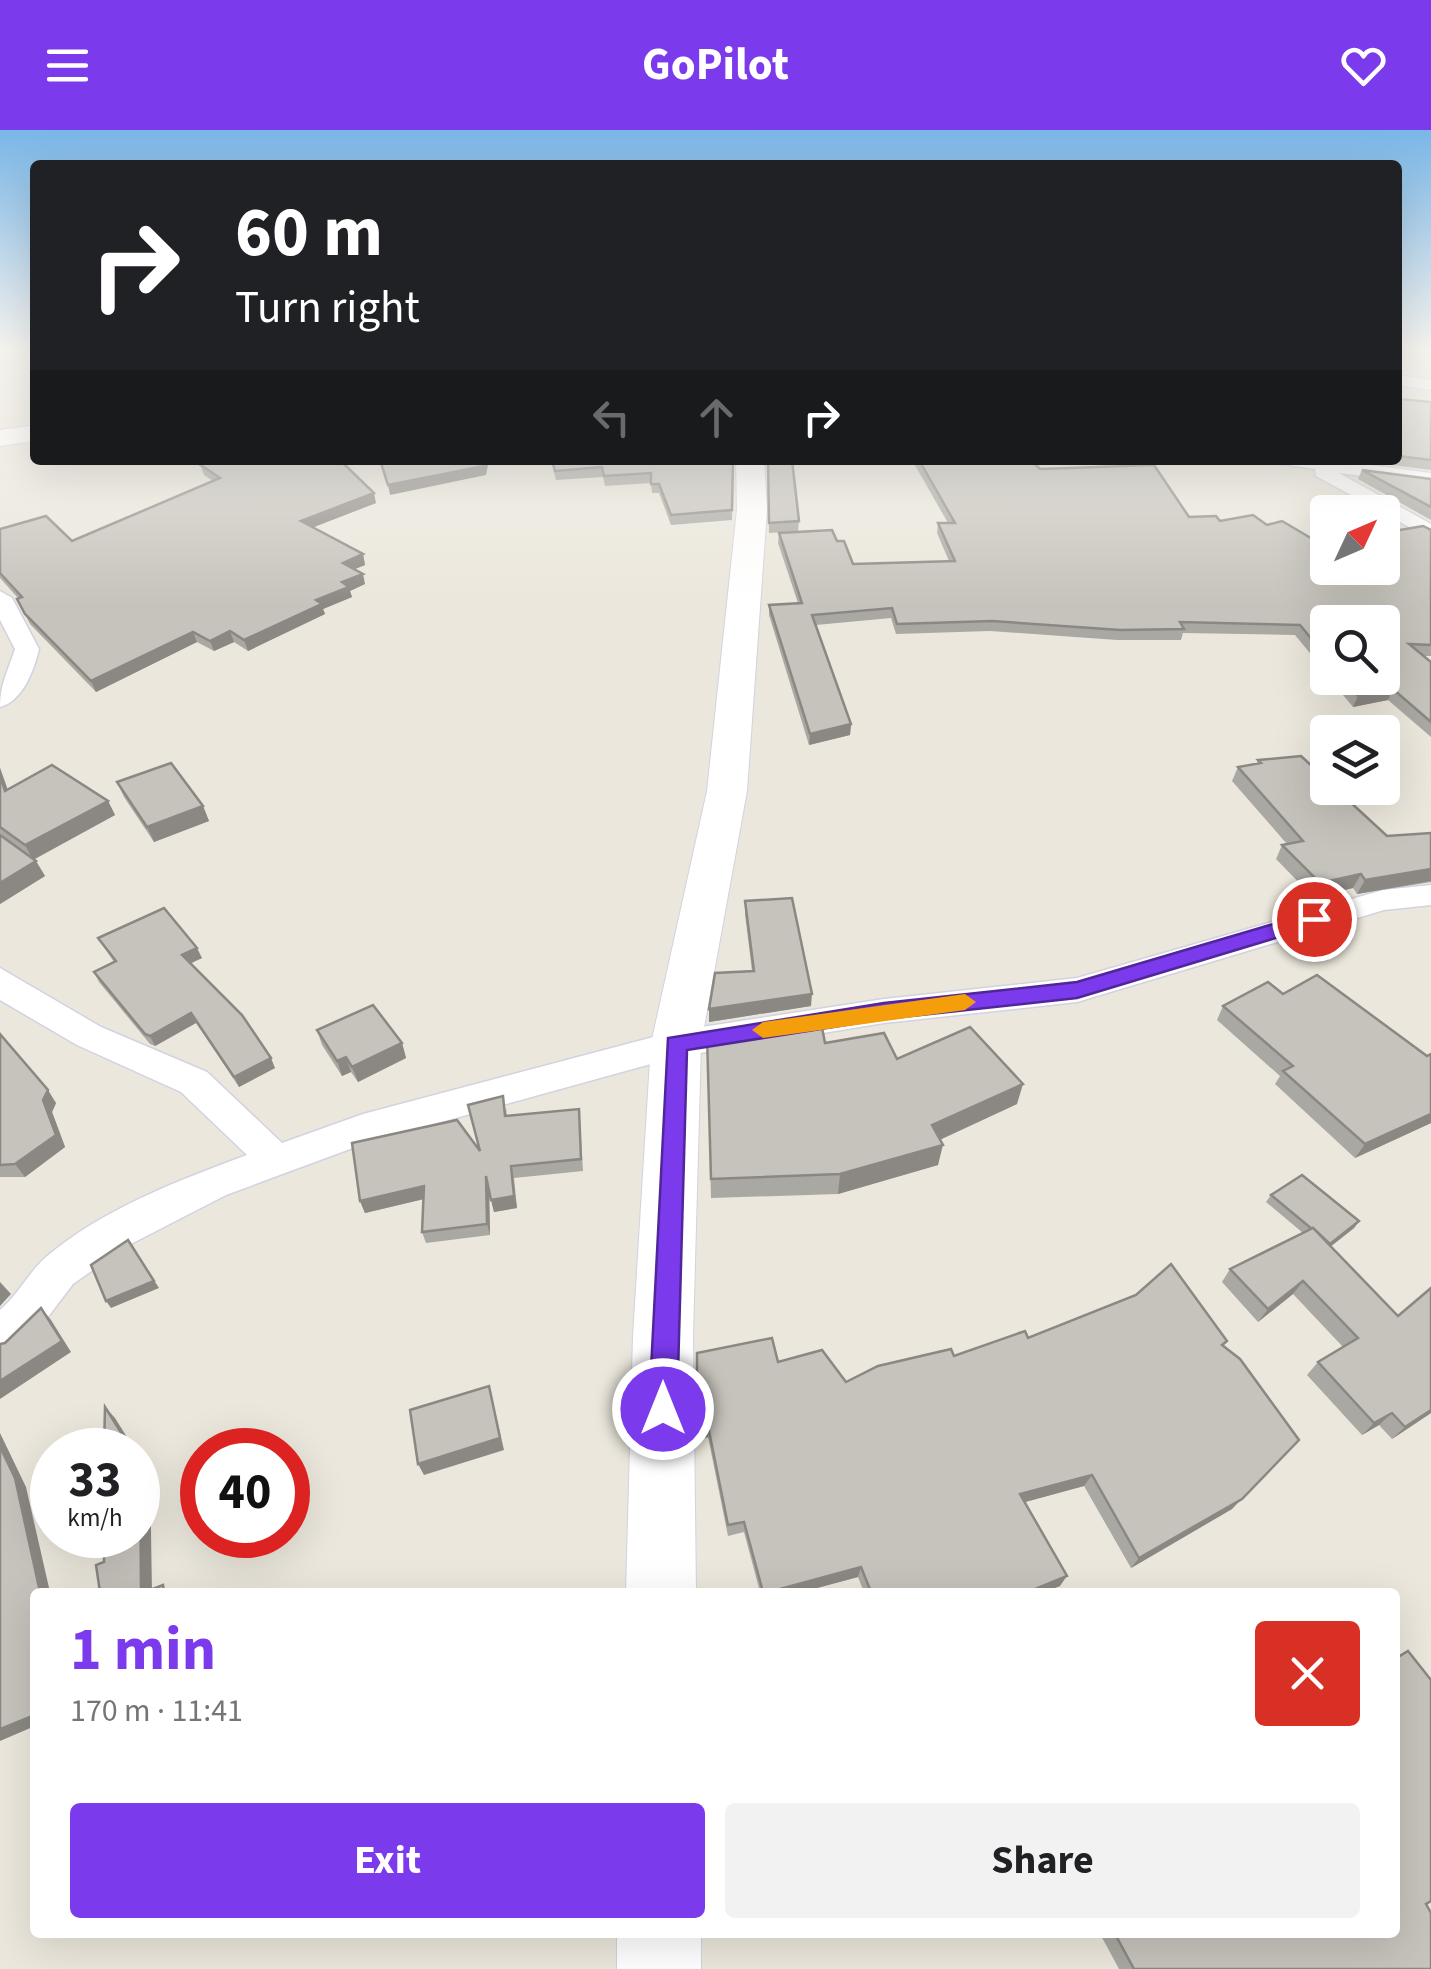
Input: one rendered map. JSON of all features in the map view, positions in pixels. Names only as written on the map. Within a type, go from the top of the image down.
[{"type":"street","points":[[662,1588],[664,1336],[676,1044],[727,791],[752,509],[750,465]]},
{"type":"street","points":[[1305,465],[1431,533]]},
{"type":"street","points":[[1322,465],[1431,479]]},
{"type":"street","points":[[0,598],[28,649],[20,674],[0,699]]},
{"type":"street","points":[[0,1336],[23,1317],[59,1271],[113,1234],[212,1184],[363,1128],[676,1044],[884,1011],[1077,990],[1332,914],[1384,900],[1431,894]]},
{"type":"street","points":[[0,980],[8,989],[88,1036],[194,1082],[277,1161]]},
{"type":"street","points":[[658,1969],[659,1938]]},
{"type":"building","points":[[1402,435],[1431,435],[1431,460],[1402,456]]},
{"type":"building","points":[[201,465],[345,465],[374,493],[301,521],[363,554],[343,563],[363,574],[342,582],[349,587],[316,600],[322,604],[244,640],[230,631],[210,641],[193,632],[91,681],[25,614],[17,599],[22,597],[0,573],[0,529],[46,516],[72,541],[220,478]]},
{"type":"building","points":[[382,465],[484,465],[484,466],[388,485]]},
{"type":"building","points":[[553,465],[733,465],[732,510],[671,515],[659,484],[651,484],[651,473],[604,476],[602,467],[555,471]]},
{"type":"building","points":[[768,465],[793,465],[799,521],[769,523]]},
{"type":"building","points":[[922,465],[1036,465],[1040,469],[1154,465],[1189,517],[1216,516],[1220,521],[1253,515],[1267,525],[1282,521],[1310,538],[1310,585],[1400,585],[1400,530],[1423,526],[1431,530],[1431,645],[1409,644],[1431,662],[1431,722],[1400,695],[1400,605],[1310,605],[1310,637],[1300,625],[1180,622],[1184,629],[1120,630],[992,621],[897,624],[892,608],[812,615],[851,724],[810,734],[769,605],[802,603],[779,533],[832,530],[837,541],[844,541],[853,564],[955,561],[938,523],[955,523]]},
{"type":"building","points":[[1362,470],[1431,479],[1431,507]]},
{"type":"building","points":[[1301,756],[1310,764],[1310,805],[1353,805],[1387,836],[1431,833],[1431,869],[1365,880],[1361,874],[1320,883],[1282,845],[1303,841],[1238,767],[1261,763],[1258,760]]},
{"type":"building","points":[[171,763],[203,806],[147,827],[117,782]]},
{"type":"building","points":[[52,765],[108,801],[25,845],[0,827],[0,776],[5,791]]},
{"type":"building","points":[[0,835],[36,861],[0,883]]},
{"type":"building","points":[[792,898],[812,994],[709,1009],[715,973],[754,971],[745,901]]},
{"type":"building","points":[[164,908],[197,948],[182,955],[242,1015],[271,1058],[234,1077],[191,1013],[150,1036],[145,1034],[94,972],[116,961],[98,938]]},
{"type":"building","points":[[1317,975],[1427,1056],[1431,1054],[1431,1114],[1365,1144],[1283,1071],[1293,1066],[1223,1006],[1268,982],[1283,994]]},
{"type":"building","points":[[373,1005],[402,1043],[352,1067],[346,1057],[337,1061],[317,1030]]},
{"type":"building","points":[[820,1017],[825,1043],[884,1033],[897,1059],[970,1027],[1023,1084],[932,1125],[943,1145],[840,1174],[711,1179],[707,1035]]},
{"type":"building","points":[[0,1034],[48,1090],[43,1100],[56,1135],[15,1164],[0,1165]]},
{"type":"building","points":[[503,1096],[505,1116],[579,1109],[581,1159],[511,1166],[514,1196],[491,1200],[486,1176],[487,1224],[422,1232],[424,1186],[360,1201],[352,1143],[457,1120],[480,1151],[468,1105]]},
{"type":"building","points":[[1302,1175],[1359,1221],[1330,1244],[1271,1195]]},
{"type":"building","points":[[1313,1228],[1398,1316],[1431,1288],[1431,1410],[1405,1427],[1392,1413],[1374,1423],[1318,1362],[1358,1338],[1303,1281],[1268,1309],[1230,1269]]},
{"type":"building","points":[[128,1240],[154,1281],[106,1301],[91,1265]]},
{"type":"building","points":[[1171,1264],[1227,1341],[1222,1345],[1240,1359],[1299,1440],[1242,1499],[1139,1558],[1092,1475],[1020,1494],[1067,1576],[1038,1588],[869,1588],[861,1567],[784,1588],[762,1588],[744,1522],[728,1525],[708,1426],[697,1393],[697,1353],[772,1338],[778,1362],[822,1350],[846,1382],[878,1366],[951,1349],[954,1356],[1025,1331],[1028,1338],[1136,1295]]},
{"type":"building","points":[[41,1308],[62,1341],[0,1381],[0,1344]]},
{"type":"building","points":[[489,1386],[500,1438],[418,1464],[410,1410]]},
{"type":"building","points":[[105,1407],[118,1428],[105,1428]]},
{"type":"building","points":[[0,1447],[15,1478],[39,1588],[30,1588],[30,1717],[0,1729]]},
{"type":"building","points":[[104,1558],[141,1558],[141,1588],[99,1588],[96,1565],[104,1562]]},
{"type":"building","points":[[1408,1651],[1431,1680],[1431,1901],[1426,1904],[1431,1913],[1431,1969],[1134,1969],[1117,1938],[1400,1938],[1400,1656]]},
{"type":"slow traffic","points":[[763,1030],[965,1002]]},
{"type":"route","points":[[663,1409],[676,1044],[884,1011],[1077,990],[1314,919]]}]
